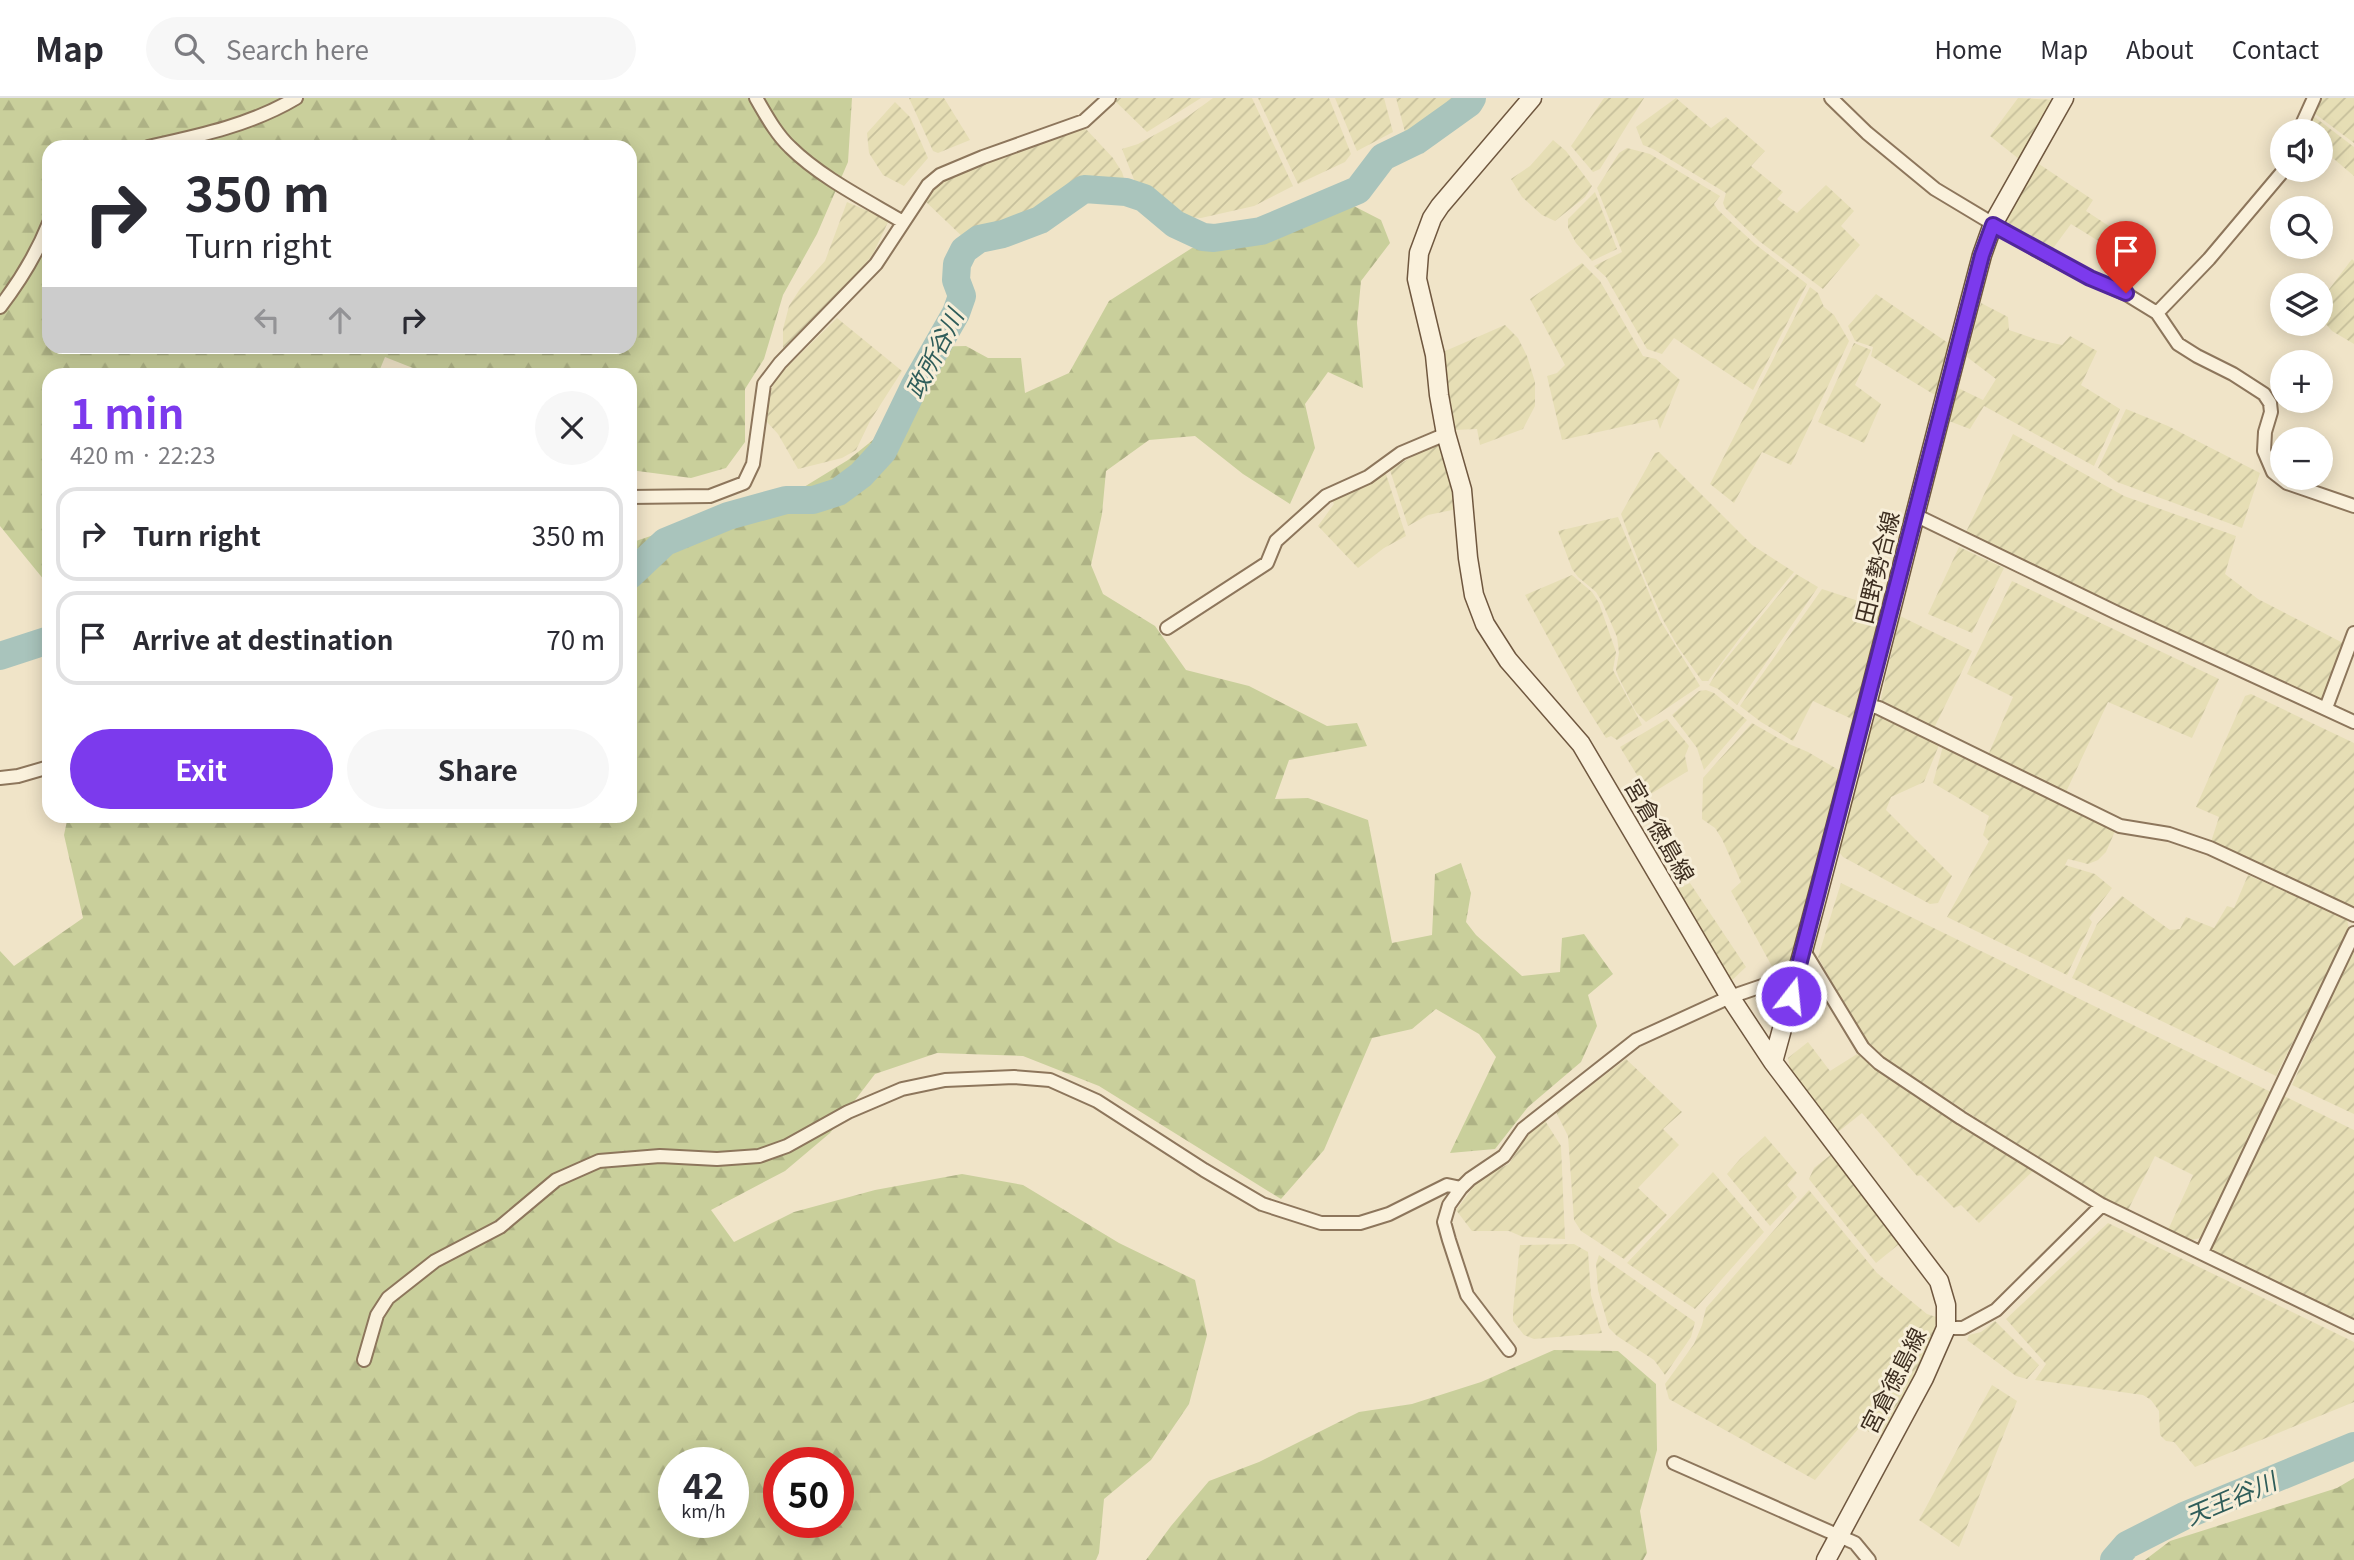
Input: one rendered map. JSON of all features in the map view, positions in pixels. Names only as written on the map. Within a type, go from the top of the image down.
[{"type":"main road","name":"宮倉徳島線","points":[[1532,98],[1440,206],[1419,253],[1417,279],[1435,355],[1446,435],[1462,490],[1474,595],[1485,624],[1508,660],[1581,744],[1730,997],[1773,1062],[1939,1281],[1946,1305],[1946,1328],[1924,1378],[1826,1560]]},
{"type":"main road","name":"田野勢合線","points":[[1773,1062],[1868,705],[1913,514],[1982,255],[1993,225],[2064,98]]},
{"type":"street","points":[[178,140],[273,112],[296,98]]},
{"type":"street","points":[[757,98],[772,125],[789,147],[828,176],[903,222]]},
{"type":"street","points":[[637,497],[710,495],[744,483],[753,464],[764,384],[780,363],[876,264],[928,185],[940,175],[983,157],[1084,121],[1109,98]]},
{"type":"street","points":[[1831,98],[1867,133],[1935,189],[1993,225],[2090,278],[2126,293],[2157,313],[2178,344],[2264,394],[2270,403],[2271,412],[2265,432],[2264,451],[2273,472],[2287,483],[2354,506]]},
{"type":"street","points":[[2304,119],[2314,98]]},
{"type":"street","points":[[2157,313],[2209,259],[2274,182]]},
{"type":"street","points":[[0,307],[17,285],[42,241]]},
{"type":"street","points":[[1167,628],[1267,563],[1276,541],[1326,496],[1368,477],[1401,453],[1446,435]]},
{"type":"street","points":[[1913,514],[2117,614],[2354,722]]},
{"type":"street","points":[[2326,708],[2354,633]]},
{"type":"street","points":[[1868,705],[2120,826],[2169,834],[2210,848],[2354,915]]},
{"type":"street","points":[[0,778],[42,769]]},
{"type":"street","points":[[2202,1252],[2354,933]]},
{"type":"street","points":[[1804,951],[1863,1048],[1879,1063],[1961,1118],[2102,1205],[2354,1327]]},
{"type":"street","points":[[1508,1350],[1468,1294],[1449,1240],[1444,1222],[1449,1205],[1461,1188],[1504,1156],[1523,1129],[1636,1040],[1730,997],[1797,974]]},
{"type":"street","points":[[364,1360],[377,1315],[388,1298],[435,1261],[500,1227],[556,1180],[599,1161],[660,1156],[717,1159],[758,1156],[787,1146],[848,1112],[902,1089],[945,1080],[1014,1077],[1050,1080],[1097,1101],[1262,1204],[1321,1223],[1360,1223],[1389,1214],[1447,1185],[1461,1188]]},
{"type":"street","points":[[1946,1328],[1963,1328],[1996,1310],[2102,1205]]},
{"type":"street","points":[[1674,1464],[1855,1543],[1868,1560]]},
{"type":"shaded area","points":[[909,98],[944,98],[970,140],[938,153],[933,151]]},
{"type":"shaded area","points":[[1112,98],[1201,98],[1147,132]]},
{"type":"shaded area","points":[[1213,98],[1252,98],[1293,186],[1254,206],[1201,218],[1188,217],[1155,192],[1135,182],[1122,149],[1138,144],[1187,117]]},
{"type":"shaded area","points":[[1258,98],[1329,98],[1351,154],[1345,162],[1298,184]]},
{"type":"shaded area","points":[[1335,98],[1384,98],[1393,132],[1357,151]]},
{"type":"shaded area","points":[[1396,98],[1457,98],[1405,132]]},
{"type":"shaded area","points":[[1604,98],[1644,98],[1600,169],[1593,172],[1571,146]]},
{"type":"shaded area","points":[[1676,98],[1711,128],[1726,117],[1765,151],[1751,166],[1783,192],[1777,199],[1797,213],[1826,185],[1854,211],[1841,226],[1860,245],[1823,289],[1759,241],[1725,208],[1723,203],[1726,193],[1643,145],[1636,127]]},
{"type":"shaded area","points":[[2018,98],[2056,100],[2019,159],[1990,136]]},
{"type":"shaded area","points":[[2320,98],[2354,98],[2354,143],[2333,127],[2333,119],[2322,119],[2314,113]]},
{"type":"shaded area","points":[[895,102],[910,117],[928,158],[904,186],[883,175],[869,153],[867,133]]},
{"type":"shaded area","points":[[1079,129],[1086,129],[1113,158],[1122,172],[1128,191],[1086,188],[1059,200],[1016,228],[997,236],[977,236],[967,241],[925,201],[932,191],[946,180],[987,161]]},
{"type":"shaded area","points":[[2333,131],[2354,147],[2354,176],[2333,158]]},
{"type":"shaded area","points":[[1553,140],[1566,151],[1592,186],[1585,197],[1555,221],[1542,215],[1522,197],[1511,179],[1530,166]]},
{"type":"shaded area","points":[[1627,148],[1650,154],[1720,196],[1714,204],[1718,210],[1755,244],[1807,284],[1753,390],[1674,338],[1662,354],[1647,349],[1606,277],[1594,266],[1622,252],[1597,188],[1619,153]]},
{"type":"shaded area","points":[[2039,164],[2093,200],[2086,211],[2115,230],[2118,226],[2133,237],[2136,241],[2125,260],[2103,251],[2105,245],[2071,224],[2051,251],[2009,228],[2004,220],[2034,166]]},
{"type":"shaded area","points":[[1595,192],[1617,249],[1592,261],[1576,243],[1568,228],[1568,219]]},
{"type":"shaded area","points":[[847,202],[889,220],[873,254],[857,275],[783,348],[783,329],[789,306],[825,261]]},
{"type":"shaded area","points":[[2352,259],[2354,344],[2333,332],[2333,284]]},
{"type":"shaded area","points":[[1582,263],[1600,281],[1643,356],[1656,359],[1680,380],[1660,429],[1657,419],[1562,440],[1547,376],[1557,373],[1565,365],[1530,299]]},
{"type":"shaded area","points":[[1810,287],[1818,293],[1824,307],[1834,315],[1849,341],[1791,465],[1762,452],[1734,503],[1710,484]]},
{"type":"shaded area","points":[[1876,294],[1951,345],[1938,397],[1871,356],[1873,347],[1855,341],[1848,326]]},
{"type":"shaded area","points":[[1981,303],[2008,317],[2009,330],[2062,345],[2070,336],[2097,351],[2081,385],[2120,409],[2094,466],[1984,406],[1970,429],[1949,421],[1958,388],[1983,400],[1996,379],[1967,357]]},
{"type":"shaded area","points":[[837,318],[902,371],[870,421],[856,450],[842,458],[798,469],[778,434],[767,422],[769,395],[776,378]]},
{"type":"shaded area","points":[[1505,325],[1518,338],[1527,356],[1535,382],[1535,406],[1523,429],[1480,445],[1477,429],[1454,430],[1449,417],[1443,352]]},
{"type":"shaded area","points":[[1854,343],[1871,350],[1855,385],[1881,404],[1864,443],[1818,422]]},
{"type":"shaded area","points":[[2126,409],[2168,426],[2260,473],[2242,528],[2117,482],[2098,468]]},
{"type":"shaded area","points":[[2013,434],[2124,496],[2236,536],[2225,574],[2258,599],[2343,643],[2322,701],[1965,534]]},
{"type":"shaded area","points":[[1440,444],[1457,509],[1428,515],[1408,526],[1390,470],[1425,449]]},
{"type":"shaded area","points":[[1659,452],[1752,545],[1794,572],[1708,681],[1702,681],[1663,620],[1621,514],[1655,453]]},
{"type":"shaded area","points":[[1385,471],[1406,536],[1384,548],[1358,568],[1318,526],[1334,504],[1332,500],[1337,494]]},
{"type":"shaded area","points":[[1618,517],[1660,620],[1700,686],[1646,722],[1636,712],[1616,670],[1619,653],[1617,637],[1602,602],[1596,592],[1572,569],[1558,531]]},
{"type":"shaded area","points":[[1959,547],[2004,568],[1972,633],[1928,614]]},
{"type":"shaded area","points":[[1796,574],[1818,587],[1737,705],[1709,685],[1722,664]]},
{"type":"shaded area","points":[[1572,575],[1592,592],[1599,603],[1616,652],[1613,670],[1642,725],[1617,740],[1611,736],[1606,738],[1580,697],[1525,595]]},
{"type":"shaded area","points":[[2012,581],[2219,679],[2192,738],[2108,702],[2066,792],[1989,753],[2013,697],[1967,674]]},
{"type":"shaded area","points":[[1822,589],[1883,609],[1854,720],[1813,701],[1793,741],[1740,706]]},
{"type":"shaded area","points":[[1900,616],[1972,651],[1934,728],[1882,702]]},
{"type":"shaded area","points":[[1699,691],[1714,693],[1747,720],[1704,770],[1697,748],[1672,715]]},
{"type":"shaded area","points":[[2251,694],[2354,743],[2354,908],[2211,842],[2219,817],[2196,807],[2245,696]]},
{"type":"shaded area","points":[[1875,716],[1882,716],[1939,745],[1924,782],[1891,797],[1886,810],[1952,876],[1938,903],[1930,904],[1843,857],[1839,852]]},
{"type":"shaded area","points":[[1667,719],[1689,746],[1685,756],[1688,771],[1649,795],[1620,747]]},
{"type":"shaded area","points":[[1752,723],[1842,772],[1791,968],[1776,974],[1731,891],[1741,882],[1722,839],[1715,828],[1702,819],[1703,778]]},
{"type":"shaded area","points":[[1943,746],[2115,831],[2106,852],[2098,860],[2088,864],[2068,859],[2065,865],[2095,874],[2112,888],[2089,918],[2092,922],[2067,975],[1947,917],[1989,841],[1983,835],[1989,816],[1933,783]]},
{"type":"shaded area","points":[[2248,875],[2347,919],[2349,929],[2276,1076],[2072,978],[2097,924],[2122,896],[2170,930],[2180,929],[2186,917],[2214,928],[2227,906],[2234,908]]},
{"type":"shaded area","points":[[1690,883],[1746,967],[1729,983],[1675,890]]},
{"type":"shaded area","points":[[1841,883],[2271,1092],[2200,1238],[2188,1241],[2168,1230],[2193,1175],[2155,1156],[2128,1210],[2087,1190],[1878,1054],[1863,1039],[1818,957]]},
{"type":"shaded area","points":[[2354,948],[2354,1114],[2292,1085]]},
{"type":"shaded area","points":[[1808,1042],[1830,1071],[1857,1054],[2034,1170],[1979,1223],[1961,1205],[1954,1208],[1921,1175],[1917,1176],[1862,1113],[1838,1132],[1794,1077],[1790,1068],[1788,1058]]},
{"type":"shaded area","points":[[1626,1059],[1682,1112],[1663,1129],[1679,1145],[1638,1188],[1667,1215],[1624,1259],[1581,1231],[1574,1220],[1568,1136],[1556,1112]]},
{"type":"shaded area","points":[[2284,1096],[2354,1130],[2354,1320],[2209,1250]]},
{"type":"shaded area","points":[[1544,1119],[1561,1146],[1565,1239],[1523,1237],[1509,1231],[1472,1231],[1456,1210],[1475,1185],[1492,1172],[1509,1164],[1528,1134]]},
{"type":"shaded area","points":[[1765,1136],[1797,1173],[1787,1185],[1797,1197],[1770,1226],[1727,1174]]},
{"type":"shaded area","points":[[1833,1153],[1899,1244],[1876,1263],[1809,1179],[1814,1168]]},
{"type":"shaded area","points":[[1713,1172],[1764,1232],[1695,1309],[1627,1263]]},
{"type":"shaded area","points":[[1809,1190],[1877,1273],[1927,1314],[1936,1317],[1935,1332],[1923,1358],[1881,1436],[1859,1428],[1815,1480],[1669,1399],[1665,1384],[1694,1344],[1706,1308]]},
{"type":"shaded area","points":[[2108,1223],[2354,1342],[2354,1402],[2195,1467],[2174,1442],[2166,1441],[2160,1435],[2159,1411],[2151,1400],[2143,1395],[2035,1380],[2046,1364],[2006,1319]]},
{"type":"shaded area","points":[[1574,1244],[1588,1252],[1591,1295],[1602,1333],[1534,1339],[1524,1335],[1513,1321],[1520,1245]]},
{"type":"shaded area","points":[[1599,1255],[1695,1322],[1691,1337],[1665,1375],[1654,1360],[1609,1328],[1598,1290],[1596,1264]]},
{"type":"shaded area","points":[[1995,1321],[2039,1365],[2027,1379],[2016,1376],[1967,1340],[1969,1335],[1981,1332]]},
{"type":"shaded area","points":[[1992,1385],[2017,1401],[1959,1547],[1919,1520]]},
{"type":"green space","points":[[0,98],[852,98],[848,162],[817,234],[783,295],[764,359],[745,389],[745,442],[726,468],[691,478],[637,471],[637,368],[413,368],[385,357],[380,368],[42,368],[42,577],[0,526]]},
{"type":"green space","points":[[1342,200],[1381,220],[1390,243],[1361,281],[1357,323],[1363,388],[1328,372],[1305,404],[1315,448],[1290,504],[1243,474],[1195,436],[1149,440],[1106,471],[1102,514],[1091,565],[1103,594],[1155,626],[1186,670],[1249,686],[1327,726],[1357,723],[1367,746],[1289,760],[1275,799],[1308,798],[1368,820],[1392,943],[1432,935],[1435,874],[1461,863],[1471,893],[1466,922],[1476,935],[1522,976],[1560,972],[1562,938],[1584,934],[1613,974],[1588,995],[1597,1026],[1581,1062],[1528,1107],[1495,1149],[1450,1153],[1496,1057],[1479,1034],[1436,1009],[1412,1029],[1372,1038],[1324,1150],[1281,1199],[1099,1086],[1023,1056],[937,1053],[875,1074],[830,1133],[785,1171],[711,1210],[734,1242],[794,1212],[875,1190],[962,1174],[1023,1185],[1119,1243],[1195,1280],[1207,1335],[1189,1404],[1151,1460],[1104,1499],[1096,1560],[0,1560],[0,951],[14,966],[83,918],[64,835],[67,823],[637,823],[637,541],[692,522],[742,525],[848,460],[888,428],[925,347],[966,346],[988,358],[1021,358],[1025,393],[1069,373],[1109,301],[1192,248],[1262,236]]},
{"type":"green space","points":[[1554,1350],[1618,1351],[1656,1384],[1657,1450],[1640,1511],[1647,1553],[1643,1560],[1146,1560],[1209,1481],[1259,1462],[1359,1412],[1412,1404],[1481,1382]]},
{"type":"green space","points":[[2354,1478],[2354,1560],[2145,1560],[2170,1541],[2337,1488]]},
{"type":"waterway","name":"政所谷川","points":[[637,568],[665,542],[728,516],[786,500],[813,500],[838,492],[861,475],[883,451],[914,387],[956,313],[962,296],[956,280],[957,264],[964,250],[979,239],[1003,234],[1040,220],[1084,189],[1126,192],[1144,198],[1175,224],[1203,237],[1214,238],[1261,231],[1358,190],[1383,157],[1416,141],[1469,103],[1472,98]]},
{"type":"waterway","name":"政所谷川","points":[[0,656],[42,642]]},
{"type":"waterway","name":"天王谷川","points":[[2114,1560],[2127,1545],[2184,1516],[2354,1446]]},
{"type":"route","points":[[1791,996],[1868,705],[1913,514],[1982,255],[1993,225],[2090,278],[2126,293]]}]
